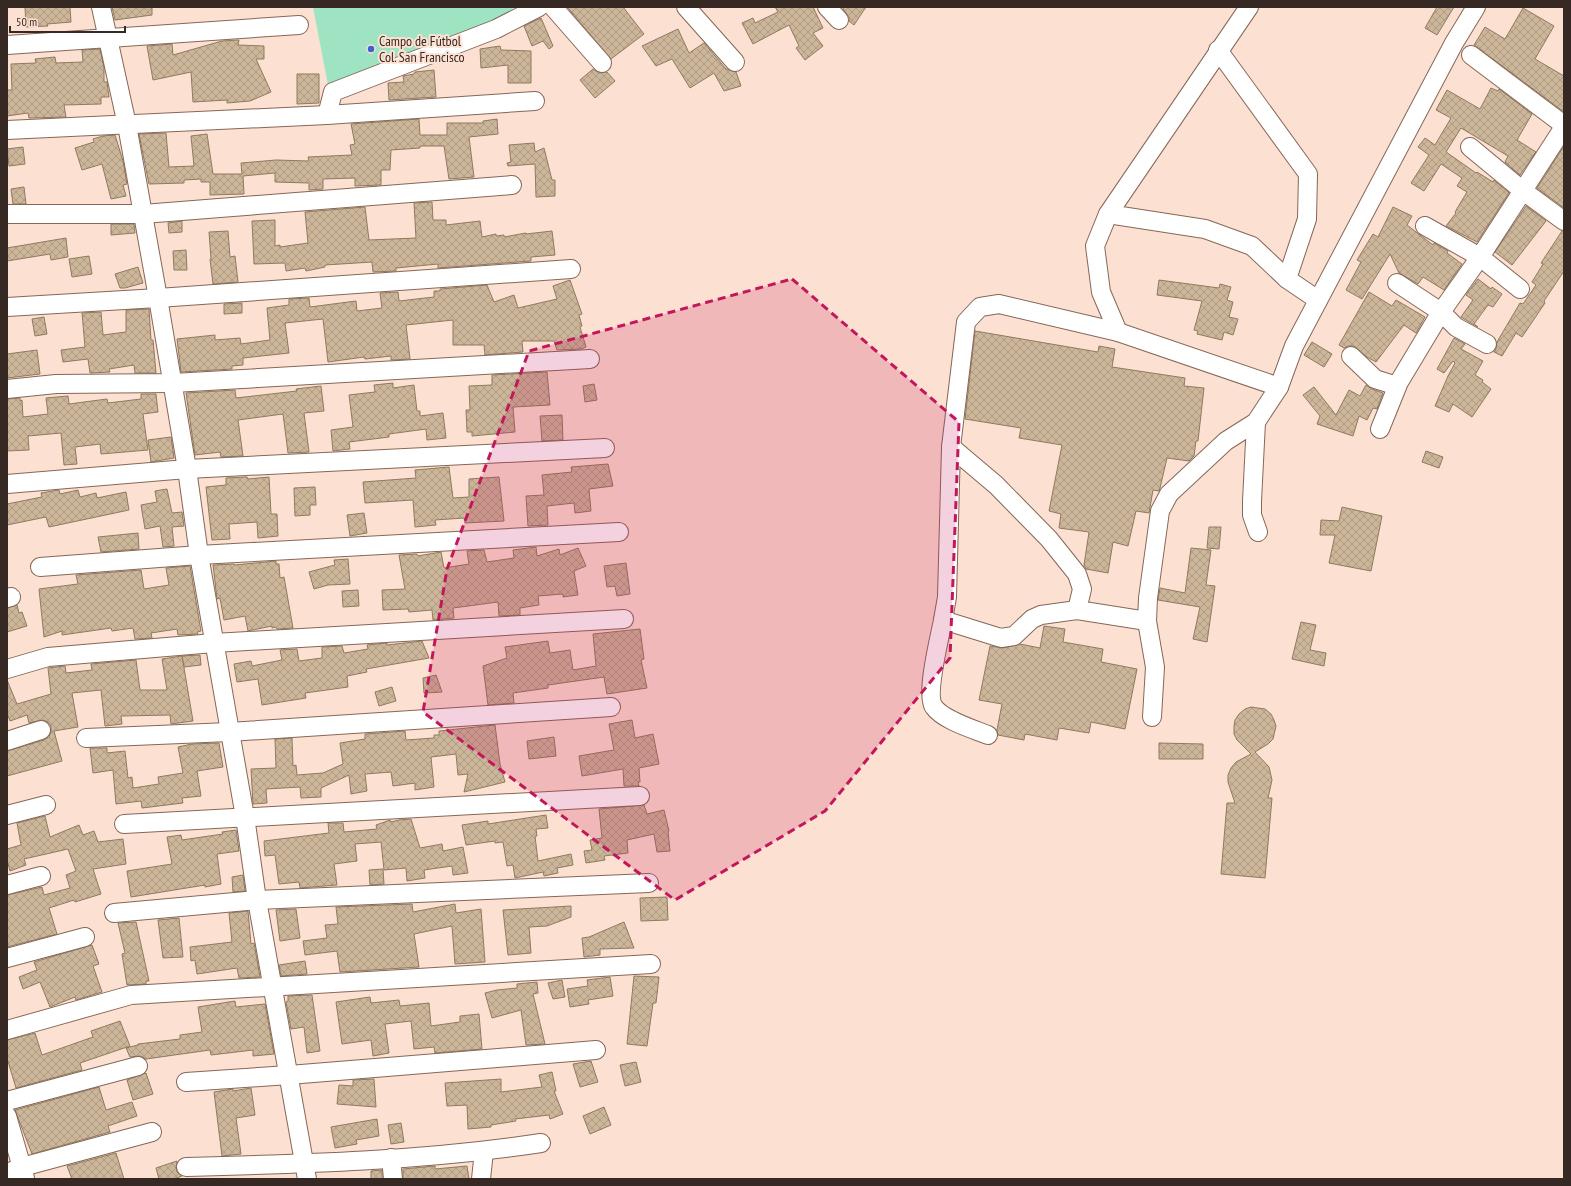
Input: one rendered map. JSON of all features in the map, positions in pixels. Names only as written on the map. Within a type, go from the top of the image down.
[{"type":"street","points":[[101,7],[127,125],[173,383],[199,555],[245,818],[257,900],[305,1171]]},
{"type":"street","points":[[327,115],[333,92],[496,29],[539,7]]},
{"type":"street","points":[[553,7],[602,63]]},
{"type":"street","points":[[686,7],[735,62]]},
{"type":"street","points":[[1118,332],[1101,292],[1095,246],[1108,214],[1218,50],[1249,7]]},
{"type":"street","points":[[1152,717],[1155,666],[1147,621],[1148,598],[1160,511],[1169,494],[1226,441],[1256,422],[1279,387],[1294,346],[1454,43],[1476,7]]},
{"type":"street","points":[[7,45],[300,25]]},
{"type":"street","points":[[1218,50],[1308,174],[1307,219],[1287,279]]},
{"type":"street","points":[[1380,429],[1397,386],[1441,312],[1480,257],[1564,126],[1471,55]]},
{"type":"street","points":[[7,130],[327,115],[535,101]]},
{"type":"street","points":[[1470,147],[1522,190],[1564,221]]},
{"type":"street","points":[[7,214],[143,214],[512,185]]},
{"type":"street","points":[[1108,214],[1205,229],[1245,243],[1252,246],[1287,279],[1318,300]]},
{"type":"street","points":[[1425,226],[1480,257],[1520,289]]},
{"type":"street","points":[[7,306],[158,298],[571,269]]},
{"type":"street","points":[[1397,283],[1441,312],[1456,326],[1487,344]]},
{"type":"street","points":[[988,735],[944,716],[933,707],[930,694],[947,597],[951,447],[966,322],[980,307],[999,304],[1118,332],[1279,387]]},
{"type":"street","points":[[1351,356],[1375,379],[1397,386]]},
{"type":"street","points":[[7,389],[56,384],[173,383],[590,359]]},
{"type":"street","points":[[1256,422],[1252,514],[1258,532]]},
{"type":"street","points":[[951,447],[996,485],[1049,539],[1077,574],[1082,589],[1077,610]]},
{"type":"street","points":[[7,484],[187,469],[605,448]]},
{"type":"street","points":[[40,567],[199,555],[619,532]]},
{"type":"street","points":[[943,620],[1000,638],[1014,636],[1032,618],[1041,615],[1077,610],[1147,621]]},
{"type":"street","points":[[7,669],[48,657],[214,643],[624,619]]},
{"type":"street","points":[[86,738],[229,732],[611,707]]},
{"type":"street","points":[[7,741],[41,730]]},
{"type":"street","points":[[124,824],[640,796]]},
{"type":"street","points":[[7,815],[46,805]]},
{"type":"street","points":[[7,885],[41,876]]},
{"type":"street","points":[[114,913],[257,900],[649,883]]},
{"type":"street","points":[[7,958],[85,937]]},
{"type":"street","points":[[7,1030],[131,995],[273,985],[651,964]]},
{"type":"street","points":[[186,1082],[596,1050]]},
{"type":"street","points":[[7,1101],[138,1066]]},
{"type":"street","points":[[7,1116],[18,1173],[152,1132]]},
{"type":"street","points":[[186,1167],[305,1171],[391,1158],[484,1151],[541,1143]]},
{"type":"street","points":[[480,1179],[484,1151]]},
{"type":"street","points":[[391,1158],[393,1179]]},
{"type":"highlighted area","points":[[792,279],[959,422],[950,658],[825,811],[675,900],[423,712],[447,569],[529,351]]},
{"type":"green space","name":"Campo de Fútbol Col. San Francisco","points":[[313,7],[512,7],[514,13],[328,85]]},
{"type":"building","points":[[25,7],[70,7],[71,22],[47,24],[48,26],[26,27]]},
{"type":"building","points":[[112,7],[152,7],[152,15],[115,20]]},
{"type":"building","points":[[567,7],[623,7],[644,34],[611,59]]},
{"type":"building","points":[[775,7],[813,7],[823,28],[813,33],[823,46],[805,60],[796,48],[799,46],[789,25],[753,44],[742,23],[753,18],[755,23],[778,12]]},
{"type":"building","points":[[844,7],[866,7],[854,25],[849,21],[849,17],[843,9]]},
{"type":"building","points":[[1437,7],[1454,7],[1437,35],[1425,28]]},
{"type":"building","points":[[1523,8],[1554,26],[1535,59],[1564,76],[1564,112],[1474,45],[1485,27],[1505,39]]},
{"type":"building","points":[[541,18],[553,46],[549,49],[543,41],[532,46],[524,26]]},
{"type":"building","points":[[678,29],[689,53],[704,43],[726,69],[736,72],[741,86],[724,91],[714,73],[690,88],[672,59],[656,66],[642,46]]},
{"type":"building","points":[[239,40],[238,45],[264,46],[264,59],[256,59],[271,92],[250,101],[227,103],[227,100],[193,102],[191,72],[153,80],[147,46],[172,44],[173,55],[222,41]]},
{"type":"building","points":[[500,46],[501,50],[531,51],[531,83],[508,83],[508,65],[481,68],[480,49]]},
{"type":"building","points":[[100,49],[104,68],[104,82],[107,82],[109,97],[101,97],[101,104],[64,105],[66,117],[29,118],[28,113],[7,116],[7,90],[12,90],[11,64],[36,63],[35,59],[55,57],[56,63],[83,62],[82,50]]},
{"type":"building","points":[[593,69],[599,73],[607,72],[615,81],[595,98],[580,80]]},
{"type":"building","points":[[434,70],[436,97],[389,100],[388,83],[404,82],[403,76],[414,74],[415,72]]},
{"type":"building","points":[[297,74],[319,74],[319,103],[297,104]]},
{"type":"building","points":[[1491,88],[1498,91],[1499,89],[1532,114],[1517,140],[1536,152],[1520,175],[1505,162],[1508,156],[1461,128],[1446,152],[1476,173],[1477,172],[1493,182],[1494,180],[1509,193],[1477,242],[1446,226],[1456,213],[1455,212],[1467,192],[1457,186],[1462,178],[1441,164],[1424,191],[1411,183],[1429,155],[1418,147],[1425,138],[1435,145],[1451,118],[1436,110],[1447,90],[1480,109]]},
{"type":"building","points":[[419,119],[420,135],[447,135],[447,123],[483,123],[483,121],[497,119],[498,134],[469,137],[474,177],[449,179],[444,146],[420,146],[420,148],[391,150],[390,170],[381,170],[381,185],[355,186],[355,178],[323,179],[323,189],[309,190],[309,183],[275,182],[275,173],[243,176],[244,194],[210,195],[210,182],[201,182],[201,179],[184,180],[184,183],[149,184],[139,134],[166,133],[169,167],[194,166],[191,136],[207,134],[213,174],[242,174],[241,163],[276,160],[309,161],[308,157],[352,155],[350,145],[355,144],[351,124]]},
{"type":"building","points":[[115,135],[123,161],[127,184],[123,185],[126,196],[111,199],[102,164],[82,170],[75,148],[94,142],[93,139]]},
{"type":"building","points":[[534,143],[535,152],[544,148],[552,180],[555,180],[555,196],[536,197],[535,164],[508,166],[507,163],[511,162],[509,145]]},
{"type":"building","points":[[1564,146],[1564,208],[1537,188]]},
{"type":"building","points":[[23,147],[25,164],[9,166],[7,149]]},
{"type":"building","points":[[24,187],[26,204],[13,204],[11,189]]},
{"type":"building","points":[[432,202],[433,220],[446,220],[446,225],[480,221],[482,237],[496,234],[496,236],[504,235],[504,237],[526,233],[552,231],[555,255],[531,257],[531,261],[438,268],[438,264],[396,268],[396,271],[373,272],[372,262],[325,265],[325,267],[306,271],[305,268],[286,271],[285,263],[254,264],[252,221],[275,220],[275,246],[280,245],[280,247],[308,243],[305,212],[365,207],[369,240],[416,238],[414,203]]},
{"type":"building","points":[[1526,206],[1546,221],[1512,265],[1495,252]]},
{"type":"building","points":[[1393,207],[1412,216],[1407,225],[1433,245],[1434,243],[1448,251],[1447,253],[1462,264],[1444,290],[1423,277],[1418,284],[1399,273],[1390,254],[1362,299],[1346,290],[1361,262],[1357,260],[1373,234],[1378,237]]},
{"type":"building","points":[[182,221],[182,232],[169,233],[168,223]]},
{"type":"building","points":[[111,224],[134,224],[135,233],[111,235]]},
{"type":"building","points":[[228,231],[230,257],[235,256],[238,282],[213,284],[209,232]]},
{"type":"building","points":[[1562,231],[1564,231],[1564,271],[1522,337],[1516,333],[1502,356],[1494,352],[1497,342],[1520,303],[1523,304],[1536,285],[1532,282],[1543,264],[1541,263]]},
{"type":"building","points":[[66,238],[68,257],[51,260],[50,254],[7,261],[7,248]]},
{"type":"building","points":[[186,250],[187,270],[174,270],[173,251]]},
{"type":"building","points":[[89,256],[92,274],[72,277],[69,259]]},
{"type":"building","points":[[138,267],[143,283],[120,288],[115,274]]},
{"type":"building","points":[[1478,279],[1491,289],[1492,287],[1502,294],[1493,307],[1488,305],[1474,324],[1478,327],[1461,317],[1473,300],[1466,295]]},
{"type":"building","points":[[570,280],[582,314],[579,315],[582,326],[580,327],[586,347],[581,349],[557,350],[554,341],[522,341],[523,352],[485,355],[484,345],[453,345],[453,320],[406,325],[410,359],[391,360],[391,356],[365,359],[364,357],[328,362],[323,319],[285,323],[289,353],[243,358],[243,365],[232,366],[232,369],[181,372],[177,339],[215,335],[215,340],[240,338],[241,344],[270,340],[267,308],[289,305],[289,299],[309,298],[310,307],[356,301],[357,311],[382,308],[380,293],[398,292],[399,301],[434,297],[434,291],[440,291],[440,289],[487,285],[494,302],[514,295],[518,308],[557,299],[553,286]]},
{"type":"building","points":[[1159,280],[1219,288],[1220,284],[1231,287],[1227,300],[1233,302],[1229,317],[1238,319],[1233,335],[1224,332],[1222,340],[1197,334],[1198,331],[1194,330],[1202,301],[1157,295]]},
{"type":"building","points":[[1369,292],[1392,306],[1396,300],[1425,317],[1416,333],[1404,325],[1376,362],[1367,357],[1354,346],[1344,348],[1339,345]]},
{"type":"building","points":[[242,303],[242,313],[224,314],[224,304]]},
{"type":"building","points":[[149,309],[151,340],[153,340],[156,373],[135,373],[134,365],[109,369],[110,372],[90,373],[88,359],[63,362],[61,350],[85,347],[82,313],[101,312],[103,335],[126,332],[126,310]]},
{"type":"building","points":[[44,317],[47,334],[35,336],[32,319]]},
{"type":"building","points":[[975,331],[1098,352],[1099,346],[1115,349],[1112,367],[1185,378],[1184,386],[1204,388],[1198,441],[1196,441],[1194,456],[1189,461],[1167,458],[1159,491],[1153,490],[1149,513],[1136,511],[1128,546],[1113,542],[1108,573],[1086,569],[1084,565],[1089,532],[1059,528],[1061,514],[1049,511],[1062,445],[1019,438],[1021,428],[965,419]]},
{"type":"building","points":[[1454,338],[1465,344],[1461,349],[1483,361],[1475,375],[1483,380],[1482,382],[1491,389],[1472,417],[1453,404],[1449,412],[1435,406],[1455,363],[1453,361],[1444,373],[1437,369]]},
{"type":"building","points":[[1312,342],[1332,354],[1324,367],[1304,355]]},
{"type":"building","points":[[37,350],[40,374],[7,378],[7,354]]},
{"type":"building","points":[[547,372],[550,405],[513,407],[515,432],[472,436],[472,432],[467,432],[466,410],[470,410],[469,386],[492,385],[492,375]]},
{"type":"building","points":[[393,383],[393,388],[414,385],[417,411],[420,411],[420,416],[443,413],[446,438],[427,440],[426,429],[389,434],[389,437],[349,442],[350,449],[333,451],[331,430],[353,427],[349,395],[375,392],[374,385]]},
{"type":"building","points":[[594,384],[597,400],[585,402],[583,386]]},
{"type":"building","points":[[1366,385],[1383,393],[1377,409],[1373,408],[1367,420],[1359,416],[1353,436],[1317,424],[1320,416],[1303,395],[1314,387],[1336,415],[1349,390],[1360,396]]},
{"type":"building","points":[[321,386],[324,411],[304,413],[309,452],[288,453],[283,414],[238,420],[243,456],[221,457],[220,452],[195,455],[186,393],[235,390],[236,398],[297,391],[296,389]]},
{"type":"building","points":[[141,394],[156,394],[158,412],[143,414],[148,450],[101,454],[100,444],[75,447],[77,464],[64,465],[61,433],[28,436],[29,450],[7,451],[7,399],[20,398],[20,401],[22,400],[23,417],[48,414],[46,398],[68,396],[69,404],[107,399],[108,403],[141,399]]},
{"type":"building","points":[[562,415],[563,440],[542,441],[540,416]]},
{"type":"building","points":[[171,437],[174,458],[151,462],[148,440]]},
{"type":"building","points":[[1426,451],[1443,457],[1439,468],[1422,462]]},
{"type":"building","points":[[608,464],[613,486],[589,489],[591,511],[575,513],[574,503],[547,506],[548,525],[528,526],[526,496],[544,495],[542,475],[572,472],[571,467]]},
{"type":"building","points":[[449,467],[453,498],[469,497],[469,479],[499,477],[504,521],[465,523],[464,518],[435,520],[436,525],[415,527],[413,500],[365,503],[363,482],[416,478],[415,470]]},
{"type":"building","points":[[247,477],[248,479],[269,477],[271,514],[277,514],[278,536],[258,538],[257,522],[229,524],[230,539],[212,540],[206,487],[226,485],[226,478]]},
{"type":"building","points":[[315,487],[316,505],[310,505],[310,515],[295,516],[294,488]]},
{"type":"building","points":[[167,489],[172,513],[182,512],[184,526],[172,527],[174,546],[163,547],[160,526],[145,529],[141,505],[157,502],[155,491]]},
{"type":"building","points":[[59,490],[60,494],[78,490],[80,497],[96,493],[97,498],[126,492],[129,510],[49,527],[46,517],[7,525],[7,504],[42,497],[41,493]]},
{"type":"building","points":[[1342,507],[1382,516],[1371,571],[1329,563],[1335,535],[1320,535],[1321,520],[1339,521]]},
{"type":"building","points":[[364,513],[367,533],[350,536],[347,515]]},
{"type":"building","points":[[1209,527],[1221,527],[1219,549],[1207,548]]},
{"type":"building","points":[[138,533],[139,549],[101,552],[98,537]]},
{"type":"building","points":[[536,547],[537,556],[559,549],[560,555],[578,548],[586,566],[574,571],[578,595],[563,597],[563,594],[538,596],[539,605],[520,608],[520,615],[499,616],[498,602],[453,608],[454,618],[433,620],[432,610],[409,612],[408,609],[383,610],[382,590],[405,589],[399,555],[417,554],[418,556],[441,552],[444,568],[469,564],[467,551],[484,550],[487,562],[514,558],[513,550]]},
{"type":"building","points":[[1191,548],[1211,550],[1206,585],[1215,586],[1207,642],[1193,639],[1200,607],[1158,600],[1160,588],[1185,593]]},
{"type":"building","points":[[348,559],[350,584],[328,585],[314,589],[309,572],[335,565],[334,560]]},
{"type":"building","points":[[276,561],[276,564],[279,564],[280,578],[284,577],[293,628],[277,629],[276,627],[272,628],[272,626],[248,631],[245,616],[224,620],[220,598],[217,599],[213,565],[235,565]]},
{"type":"building","points":[[626,563],[630,594],[617,596],[615,586],[607,587],[604,566]]},
{"type":"building","points":[[190,566],[201,631],[197,632],[198,634],[178,635],[177,629],[151,633],[152,638],[135,639],[133,628],[112,631],[111,628],[62,635],[62,631],[44,637],[39,589],[78,584],[76,575],[141,570],[144,589],[169,585],[166,568]]},
{"type":"building","points":[[358,590],[359,606],[343,607],[342,591]]},
{"type":"building","points":[[17,605],[19,613],[22,612],[27,626],[7,632],[7,608]]},
{"type":"building","points":[[1301,622],[1316,625],[1310,650],[1326,653],[1324,666],[1292,659]]},
{"type":"building","points":[[1044,626],[1065,629],[1063,642],[1103,649],[1101,662],[1137,669],[1125,729],[1091,722],[1089,733],[1059,728],[1057,740],[1025,734],[1024,740],[998,735],[997,730],[1002,704],[979,700],[990,646],[1003,648],[1020,644],[1040,648]]},
{"type":"building","points":[[640,629],[644,659],[641,660],[647,688],[607,694],[604,677],[548,685],[548,688],[513,693],[514,703],[488,705],[483,666],[507,658],[505,647],[548,641],[550,653],[570,650],[573,670],[596,666],[593,634]]},
{"type":"building","points":[[422,641],[429,658],[366,669],[367,672],[347,676],[348,687],[305,693],[306,698],[262,705],[258,679],[237,682],[234,664],[251,661],[252,666],[282,660],[280,650],[297,649],[299,661],[322,658],[322,647],[342,646],[344,653],[368,649],[367,645],[387,643],[387,645]]},
{"type":"building","points":[[200,655],[201,665],[184,667],[182,656]]},
{"type":"building","points":[[182,656],[193,721],[171,724],[170,715],[121,716],[122,724],[105,726],[101,690],[72,693],[78,727],[54,731],[62,761],[7,776],[7,751],[44,740],[49,737],[51,726],[48,722],[43,720],[29,723],[27,715],[10,721],[7,713],[7,680],[17,704],[51,694],[48,668],[65,666],[66,673],[92,670],[91,664],[136,660],[140,690],[167,690],[162,659]]},
{"type":"building","points":[[436,675],[442,692],[424,693],[423,678]]},
{"type":"building","points":[[392,687],[396,701],[379,706],[375,692]]},
{"type":"building","points":[[1251,707],[1265,709],[1271,714],[1276,726],[1273,739],[1255,752],[1269,767],[1272,780],[1268,798],[1272,798],[1265,878],[1221,874],[1227,803],[1235,803],[1228,782],[1228,775],[1236,762],[1251,754],[1237,740],[1234,734],[1235,720],[1245,709]]},
{"type":"building","points":[[632,720],[635,738],[653,734],[659,764],[639,768],[639,786],[624,786],[623,769],[582,776],[579,756],[614,750],[609,724]]},
{"type":"building","points":[[495,725],[500,764],[505,782],[464,792],[468,774],[458,775],[456,754],[431,757],[434,787],[415,790],[415,783],[393,786],[391,772],[365,774],[367,791],[351,794],[349,775],[321,788],[321,797],[301,798],[300,787],[266,789],[267,803],[253,804],[251,769],[276,768],[275,739],[292,738],[293,766],[296,765],[297,775],[323,773],[343,764],[340,743],[365,739],[365,734],[405,731],[406,740],[434,738],[434,735],[439,735],[439,731]]},
{"type":"building","points":[[554,737],[556,756],[529,759],[527,741]]},
{"type":"building","points":[[219,743],[223,767],[197,771],[201,796],[182,798],[183,803],[142,808],[141,801],[116,804],[113,770],[93,773],[90,748],[107,748],[107,753],[125,751],[128,778],[132,777],[133,788],[159,784],[158,777],[183,773],[178,747],[192,744]]},
{"type":"building","points":[[1159,743],[1203,744],[1203,759],[1159,759]]},
{"type":"building","points":[[644,805],[647,814],[664,810],[669,831],[670,851],[657,852],[654,834],[627,840],[628,853],[604,856],[605,860],[586,863],[584,851],[592,850],[590,840],[602,838],[599,809]]},
{"type":"building","points":[[546,815],[548,828],[536,829],[537,836],[535,836],[538,861],[571,854],[573,865],[557,868],[558,873],[544,876],[543,872],[515,878],[513,865],[507,866],[503,842],[495,843],[495,841],[466,845],[462,825],[488,821],[488,824]]},
{"type":"building","points":[[45,816],[50,837],[79,825],[83,835],[94,831],[98,842],[123,839],[126,864],[93,869],[101,894],[75,902],[74,900],[49,908],[57,934],[7,947],[7,895],[42,887],[44,895],[70,888],[66,875],[76,871],[68,849],[24,859],[26,865],[10,871],[7,860],[7,849],[21,845],[17,823]]},
{"type":"building","points":[[411,819],[420,848],[442,844],[443,851],[463,847],[468,873],[453,875],[452,866],[424,870],[425,878],[407,881],[406,868],[384,870],[381,842],[355,844],[357,861],[334,864],[337,885],[300,888],[299,882],[279,884],[275,855],[265,856],[264,841],[329,833],[328,823],[343,823],[344,832],[377,829],[376,825],[390,820],[391,822]]},
{"type":"building","points":[[236,830],[239,851],[217,854],[221,884],[205,887],[205,885],[131,897],[127,871],[172,864],[167,837],[181,835],[182,840],[223,834],[222,832]]},
{"type":"building","points":[[383,869],[384,884],[370,885],[369,870]]},
{"type":"building","points":[[243,875],[245,891],[233,892],[232,877]]},
{"type":"building","points":[[667,897],[668,920],[641,921],[640,898]]},
{"type":"building","points":[[412,904],[413,912],[455,904],[456,913],[481,909],[485,962],[455,964],[452,926],[414,934],[419,967],[340,972],[337,951],[305,955],[303,941],[327,938],[325,925],[338,924],[336,907]]},
{"type":"building","points":[[571,906],[571,917],[547,926],[529,927],[531,953],[508,955],[503,910]]},
{"type":"building","points":[[296,909],[300,938],[280,941],[276,910]]},
{"type":"building","points":[[248,911],[251,944],[254,943],[260,977],[239,978],[237,968],[197,974],[195,960],[191,961],[190,947],[232,942],[229,913]]},
{"type":"building","points":[[179,918],[183,957],[163,958],[158,920]]},
{"type":"building","points":[[136,922],[149,981],[146,981],[146,984],[127,985],[122,954],[125,953],[118,923]]},
{"type":"building","points":[[624,922],[634,948],[600,949],[600,955],[584,957],[582,938],[589,937]]},
{"type":"building","points":[[92,945],[99,964],[93,966],[102,992],[76,1000],[75,997],[50,1007],[40,982],[23,989],[19,977],[37,970],[34,962]]},
{"type":"building","points":[[305,961],[307,974],[281,976],[279,965]]},
{"type":"building","points":[[634,976],[659,977],[656,1003],[653,1003],[647,1046],[627,1044]]},
{"type":"building","points":[[610,977],[613,996],[588,1000],[589,1004],[570,1007],[567,989],[588,986],[587,980]]},
{"type":"building","points":[[562,980],[565,997],[553,999],[548,983]]},
{"type":"building","points":[[537,982],[538,993],[533,994],[545,1044],[526,1045],[521,1010],[492,1018],[485,993],[517,988],[517,984]]},
{"type":"building","points":[[312,995],[320,1051],[307,1053],[304,1027],[291,1029],[286,1002],[288,1001],[288,996]]},
{"type":"building","points":[[370,997],[371,1003],[399,1000],[400,1006],[429,1003],[431,1026],[460,1022],[460,1016],[479,1014],[482,1049],[435,1053],[434,1047],[414,1049],[411,1021],[385,1024],[389,1053],[373,1056],[371,1040],[342,1044],[336,1002]]},
{"type":"building","points":[[235,1001],[236,1007],[265,1004],[274,1054],[253,1056],[253,1050],[211,1055],[210,1050],[146,1059],[140,1056],[130,1057],[126,1048],[138,1044],[180,1039],[180,1035],[202,1032],[198,1007]]},
{"type":"building","points":[[120,1021],[130,1046],[80,1063],[82,1070],[16,1088],[7,1058],[7,1040],[35,1033],[42,1055],[93,1037],[91,1031]]},
{"type":"building","points":[[591,1061],[598,1082],[580,1087],[573,1064]]},
{"type":"building","points":[[636,1062],[641,1082],[625,1086],[620,1065]]},
{"type":"building","points":[[552,1072],[556,1091],[554,1091],[563,1114],[550,1119],[549,1115],[515,1119],[516,1121],[491,1125],[491,1127],[468,1129],[467,1105],[447,1106],[445,1083],[501,1079],[501,1092],[542,1087],[539,1075]]},
{"type":"building","points":[[146,1073],[153,1094],[133,1100],[127,1080]]},
{"type":"building","points":[[374,1079],[376,1107],[337,1104],[339,1085],[353,1086],[353,1080]]},
{"type":"building","points":[[99,1087],[106,1110],[132,1102],[137,1116],[108,1126],[110,1132],[32,1154],[15,1110]]},
{"type":"building","points":[[251,1088],[255,1115],[236,1118],[241,1154],[222,1156],[214,1092]]},
{"type":"building","points":[[604,1107],[611,1125],[590,1134],[583,1116]]},
{"type":"building","points":[[377,1119],[379,1136],[356,1140],[357,1144],[335,1148],[331,1127]]},
{"type":"building","points":[[401,1123],[404,1142],[391,1144],[388,1125]]},
{"type":"building","points":[[116,1153],[124,1179],[72,1179],[67,1166]]},
{"type":"building","points":[[177,1161],[177,1172],[182,1176],[174,1179],[159,1179],[156,1168]]},
{"type":"building","points":[[435,1166],[435,1169],[467,1166],[469,1179],[403,1179],[403,1169]]},
{"type":"building","points":[[382,1170],[382,1179],[371,1179],[371,1171]]},
{"type":"place","name":"Campo de Fútbol Col. San Francisco","points":[[371,49]]}]
